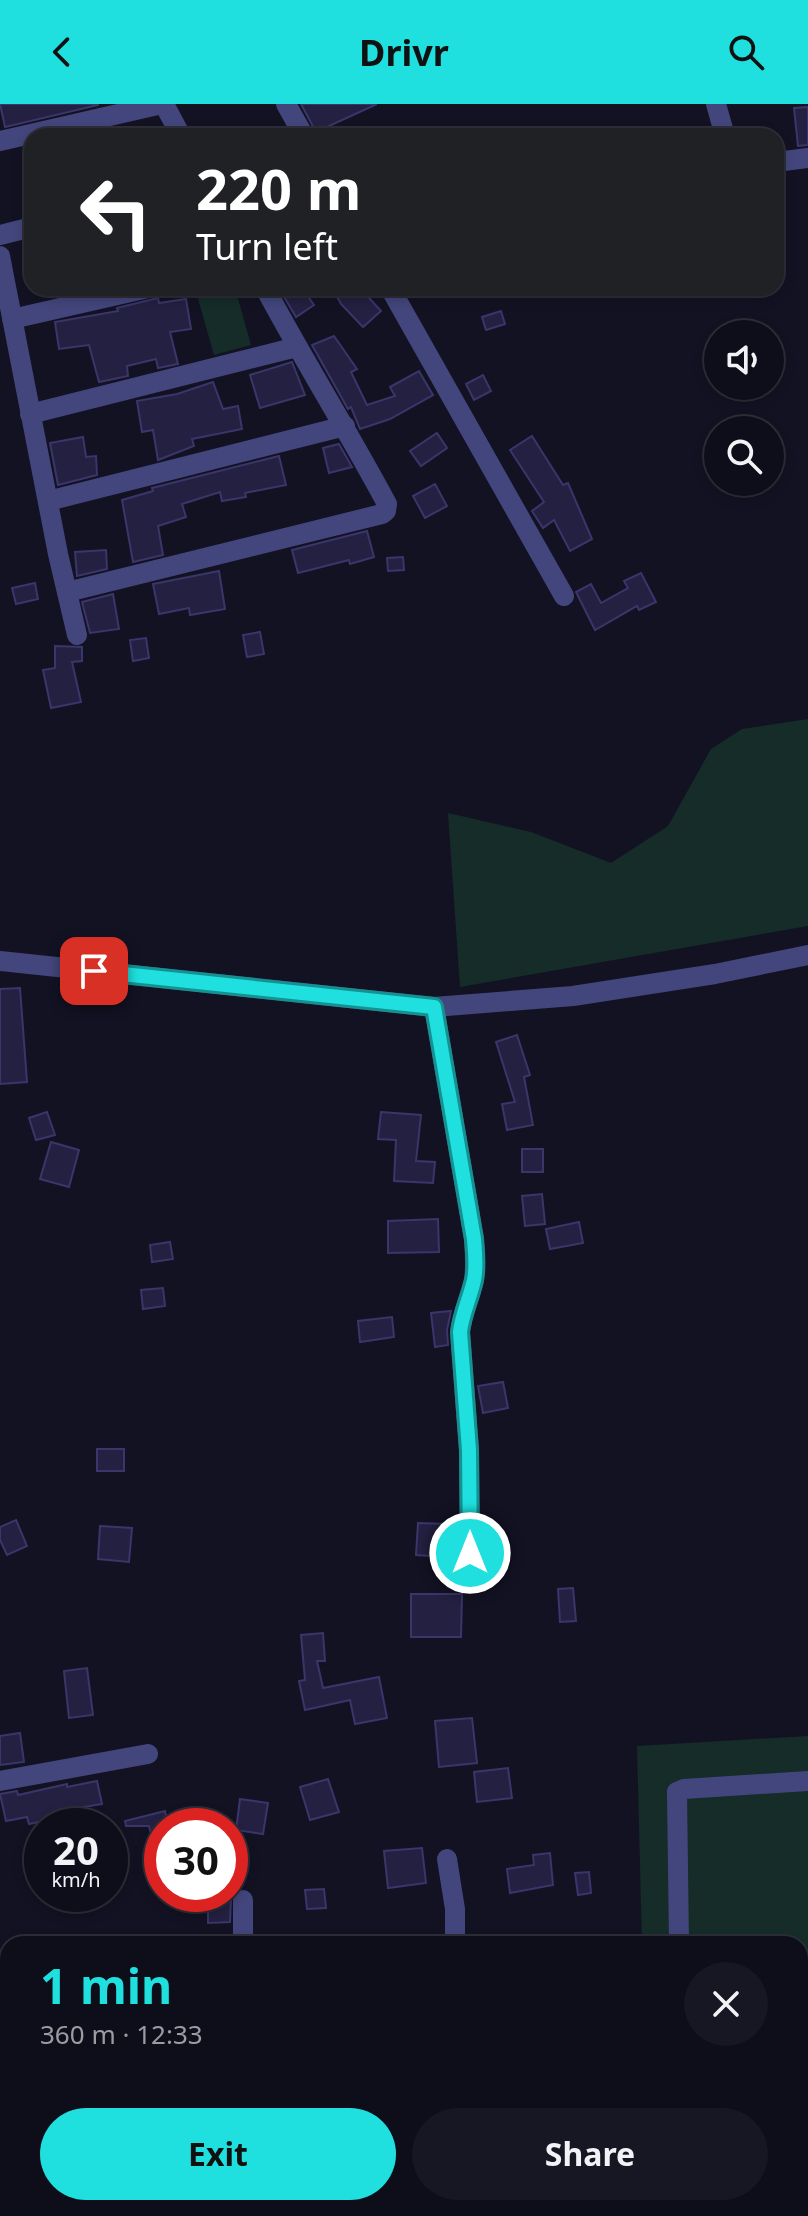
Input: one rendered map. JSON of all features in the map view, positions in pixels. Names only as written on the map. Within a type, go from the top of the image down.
[{"type":"street","points":[[57,128],[163,104],[176,128]]},
{"type":"street","points":[[286,104],[300,128]]},
{"type":"street","points":[[716,104],[723,128]]},
{"type":"street","points":[[0,141],[24,136]]},
{"type":"street","points":[[784,161],[808,158]]},
{"type":"street","points":[[0,235],[24,229]]},
{"type":"street","points":[[0,256],[9,329],[77,635]]},
{"type":"street","points":[[9,329],[121,296]]},
{"type":"street","points":[[67,592],[384,513],[387,504],[269,296]]},
{"type":"street","points":[[395,296],[564,596]]},
{"type":"street","points":[[30,414],[297,347]]},
{"type":"street","points":[[48,501],[345,426]]},
{"type":"street","points":[[0,961],[434,1007],[573,996],[715,974],[808,955]]},
{"type":"street","points":[[434,1007],[476,1264],[460,1332],[469,1450],[470,1553]]},
{"type":"street","points":[[0,1781],[148,1754]]},
{"type":"street","points":[[679,1936],[677,1792],[684,1789],[808,1781]]},
{"type":"street","points":[[447,1859],[455,1909],[455,1936]]},
{"type":"street","points":[[243,1912],[243,1936]]},
{"type":"green space","points":[[197,296],[237,296],[251,345],[214,355]]},
{"type":"green space","points":[[808,719],[808,926],[460,987],[448,813],[531,832],[611,863],[668,826],[711,749],[742,729]]},
{"type":"green space","points":[[808,1736],[808,1936],[642,1936],[637,1746]]},
{"type":"building","points":[[0,104],[98,104],[98,105],[5,127]]},
{"type":"building","points":[[301,104],[377,104],[325,128],[314,128]]},
{"type":"building","points":[[808,107],[808,145],[798,146],[794,108]]},
{"type":"building","points":[[284,296],[308,296],[314,305],[296,317]]},
{"type":"building","points":[[336,296],[367,296],[381,311],[363,327]]},
{"type":"building","points":[[158,298],[159,303],[186,299],[191,329],[170,332],[178,364],[158,368],[156,359],[127,366],[128,376],[99,382],[89,345],[59,349],[55,322],[118,311],[117,308]]},
{"type":"building","points":[[501,311],[505,324],[486,330],[482,317]]},
{"type":"building","points":[[334,336],[357,369],[351,372],[367,405],[395,396],[390,387],[419,371],[433,395],[390,419],[360,429],[351,407],[348,409],[312,345]]},
{"type":"building","points":[[292,362],[305,395],[260,408],[250,375]]},
{"type":"building","points":[[483,375],[491,391],[474,400],[466,384]]},
{"type":"building","points":[[213,382],[223,409],[238,406],[242,429],[192,439],[194,446],[158,460],[153,430],[142,432],[137,401],[177,394]]},
{"type":"building","points":[[437,433],[447,448],[421,466],[410,451]]},
{"type":"building","points":[[532,436],[563,485],[568,483],[592,539],[570,551],[554,520],[543,528],[532,511],[544,502],[510,450]]},
{"type":"building","points":[[83,437],[86,457],[96,456],[97,475],[58,485],[50,443]]},
{"type":"building","points":[[339,444],[352,467],[329,473],[323,448]]},
{"type":"building","points":[[279,456],[286,485],[222,501],[220,492],[182,504],[186,517],[158,526],[163,555],[133,562],[122,500],[153,491],[152,488]]},
{"type":"building","points":[[435,484],[447,506],[425,518],[413,496]]},
{"type":"building","points":[[367,531],[374,557],[298,573],[292,550]]},
{"type":"building","points":[[106,550],[107,569],[77,576],[75,552]]},
{"type":"building","points":[[403,557],[404,570],[388,571],[387,558]]},
{"type":"building","points":[[219,571],[225,609],[190,615],[189,608],[159,614],[153,584]]},
{"type":"building","points":[[641,573],[656,602],[639,610],[637,606],[595,630],[576,592],[591,584],[601,603],[628,588],[624,581]]},
{"type":"building","points":[[35,583],[38,599],[16,604],[12,588]]},
{"type":"building","points":[[113,594],[119,629],[90,633],[82,602]]},
{"type":"building","points":[[260,632],[264,654],[247,657],[243,635]]},
{"type":"building","points":[[146,638],[149,658],[133,661],[130,640]]},
{"type":"building","points":[[55,646],[82,647],[82,661],[72,662],[81,702],[51,708],[43,670],[55,668]]},
{"type":"building","points":[[20,988],[27,1082],[0,1084],[0,989]]},
{"type":"building","points":[[517,1035],[530,1075],[524,1077],[533,1125],[507,1130],[502,1104],[515,1102],[496,1042]]},
{"type":"building","points":[[47,1112],[55,1135],[36,1140],[29,1118]]},
{"type":"building","points":[[381,1112],[421,1115],[416,1161],[435,1162],[433,1183],[394,1181],[396,1140],[378,1139]]},
{"type":"building","points":[[51,1142],[79,1150],[69,1187],[40,1179]]},
{"type":"building","points":[[522,1149],[543,1149],[543,1172],[522,1172]]},
{"type":"building","points":[[542,1194],[545,1224],[525,1226],[522,1196]]},
{"type":"building","points":[[438,1219],[439,1252],[388,1253],[388,1221]]},
{"type":"building","points":[[579,1222],[583,1243],[550,1249],[546,1229]]},
{"type":"building","points":[[170,1242],[173,1259],[152,1262],[150,1245]]},
{"type":"building","points":[[163,1288],[165,1306],[143,1309],[141,1290]]},
{"type":"building","points":[[451,1311],[448,1345],[435,1347],[431,1313]]},
{"type":"building","points":[[392,1317],[394,1337],[360,1342],[358,1321]]},
{"type":"building","points":[[503,1382],[508,1408],[483,1413],[478,1386]]},
{"type":"building","points":[[97,1449],[124,1449],[124,1471],[97,1471]]},
{"type":"building","points":[[16,1520],[27,1546],[7,1555],[0,1540],[0,1527]]},
{"type":"building","points":[[418,1523],[449,1524],[447,1557],[416,1555]]},
{"type":"building","points":[[100,1526],[132,1528],[129,1562],[98,1559]]},
{"type":"building","points":[[573,1588],[576,1621],[560,1622],[558,1589]]},
{"type":"building","points":[[411,1594],[462,1594],[461,1637],[411,1637]]},
{"type":"building","points":[[323,1633],[325,1661],[317,1661],[323,1688],[379,1677],[387,1718],[355,1724],[350,1700],[305,1710],[299,1681],[305,1680],[301,1635]]},
{"type":"building","points":[[87,1668],[93,1715],[69,1718],[64,1671]]},
{"type":"building","points":[[472,1718],[477,1763],[439,1767],[435,1721]]},
{"type":"building","points":[[20,1733],[24,1762],[0,1765],[0,1736]]},
{"type":"building","points":[[508,1768],[512,1798],[477,1802],[474,1772]]},
{"type":"building","points":[[328,1779],[339,1812],[310,1820],[300,1787]]},
{"type":"building","points":[[97,1781],[102,1804],[78,1808],[24,1808],[24,1818],[6,1821],[0,1794],[17,1791],[18,1795],[67,1784],[67,1787]]},
{"type":"building","points":[[240,1799],[268,1803],[263,1834],[248,1832],[248,1808],[239,1808]]},
{"type":"building","points":[[144,1816],[144,1826],[128,1826],[128,1820]]},
{"type":"building","points":[[422,1848],[426,1883],[388,1888],[384,1851]]},
{"type":"building","points":[[550,1853],[553,1885],[510,1893],[507,1869],[534,1865],[533,1855]]},
{"type":"building","points":[[589,1872],[591,1893],[578,1895],[575,1873]]},
{"type":"building","points":[[324,1889],[326,1908],[307,1909],[305,1890]]},
{"type":"building","points":[[208,1912],[230,1912],[230,1922],[208,1923]]},
{"type":"route","points":[[94,971],[434,1007],[476,1264],[460,1332],[469,1450],[470,1553]]}]
